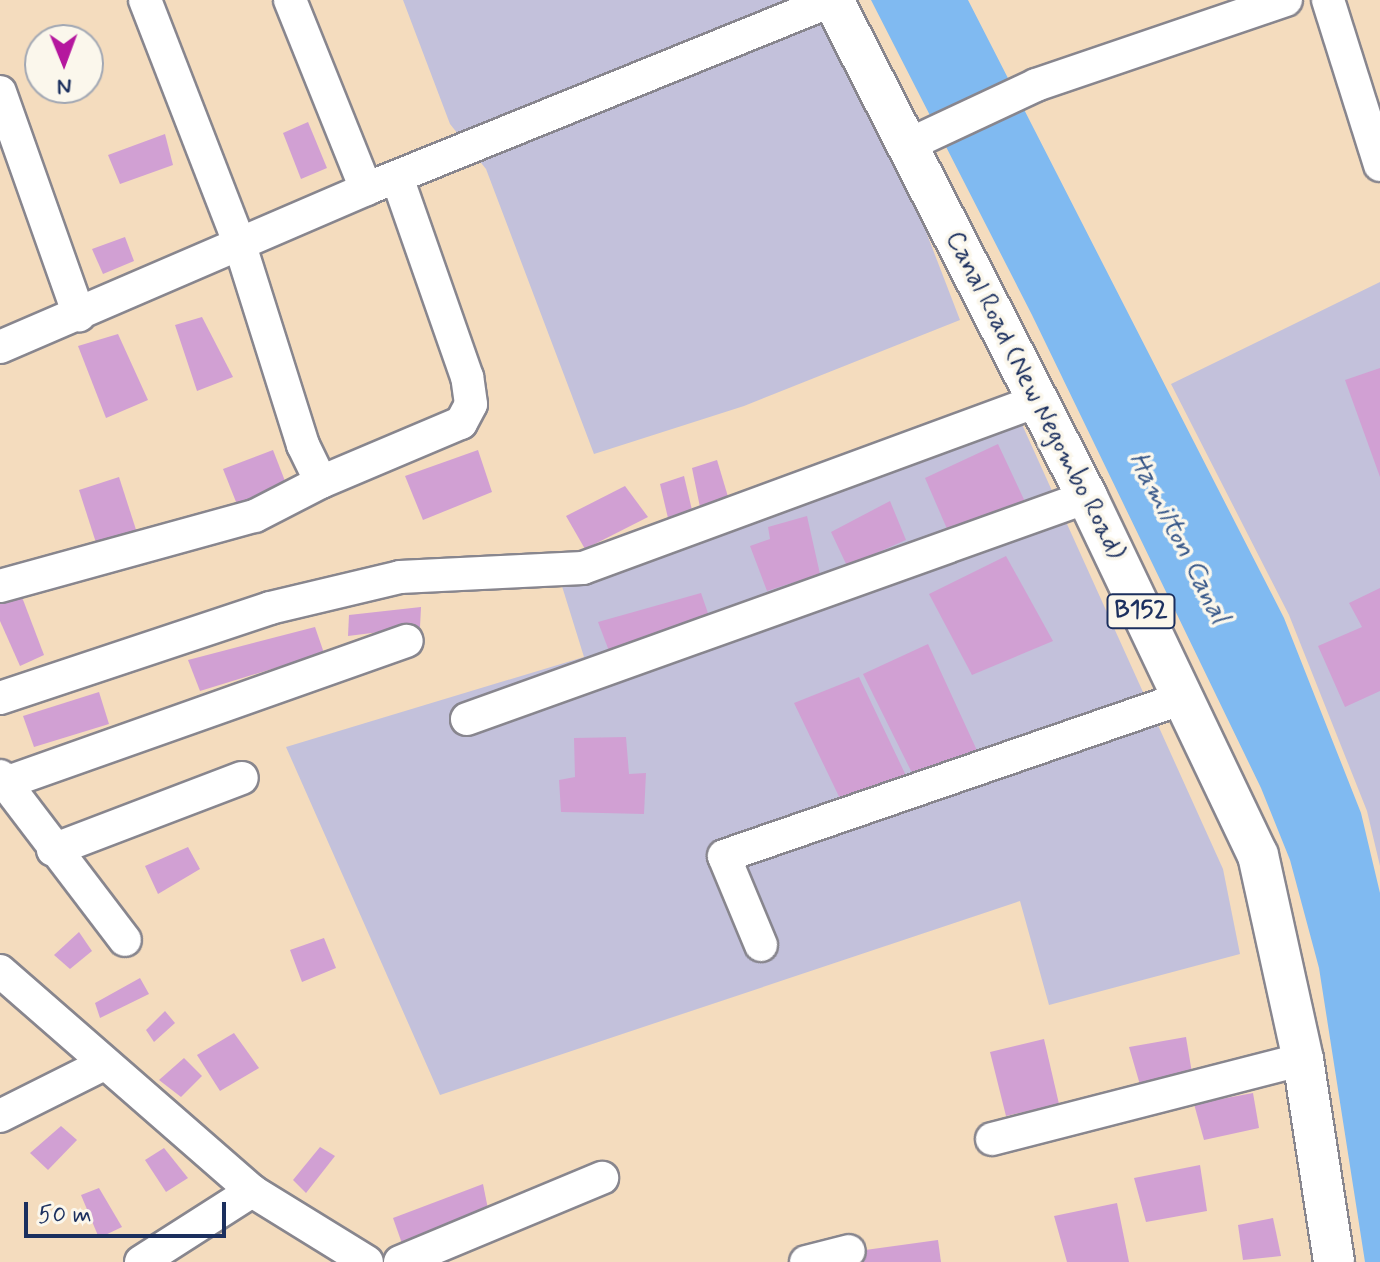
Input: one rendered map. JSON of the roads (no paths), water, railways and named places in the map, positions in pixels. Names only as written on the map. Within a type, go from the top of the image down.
[{"type":"main road","name":"Canal Road (New Negombo Road)","points":[[833,0],[915,142],[1036,401],[1087,497],[1258,855],[1303,1059],[1334,1262]]},
{"type":"street","points":[[145,0],[239,242],[303,445],[321,482]]},
{"type":"street","points":[[290,0],[366,189]]},
{"type":"street","points":[[0,347],[366,189],[833,0]]},
{"type":"street","points":[[915,142],[1036,85],[1286,0]]},
{"type":"street","points":[[1328,0],[1380,165]]},
{"type":"street","points":[[0,92],[79,315]]},
{"type":"street","points":[[0,586],[255,516],[321,482],[461,423],[471,404],[467,377],[397,177]]},
{"type":"street","points":[[0,698],[270,608],[400,577],[583,568],[1036,401]]},
{"type":"street","points":[[467,719],[1087,497]]},
{"type":"street","points":[[125,940],[53,850],[2,779],[407,641]]},
{"type":"street","points":[[761,945],[724,856],[1183,698]]},
{"type":"street","points":[[53,850],[242,778]]},
{"type":"street","points":[[0,971],[102,1065],[252,1191],[367,1262]]},
{"type":"street","points":[[992,1139],[1303,1059]]},
{"type":"street","points":[[0,1116],[102,1065]]},
{"type":"street","points":[[400,1262],[602,1178]]},
{"type":"street","points":[[141,1262],[252,1191]]},
{"type":"street","points":[[806,1262],[849,1251]]},
{"type":"water","name":"Hamilton Canal","points":[[871,0],[968,0],[1284,618],[1361,813],[1380,893],[1380,1262],[1365,1262],[1319,968],[1290,860],[1261,788],[1032,315]]}]
